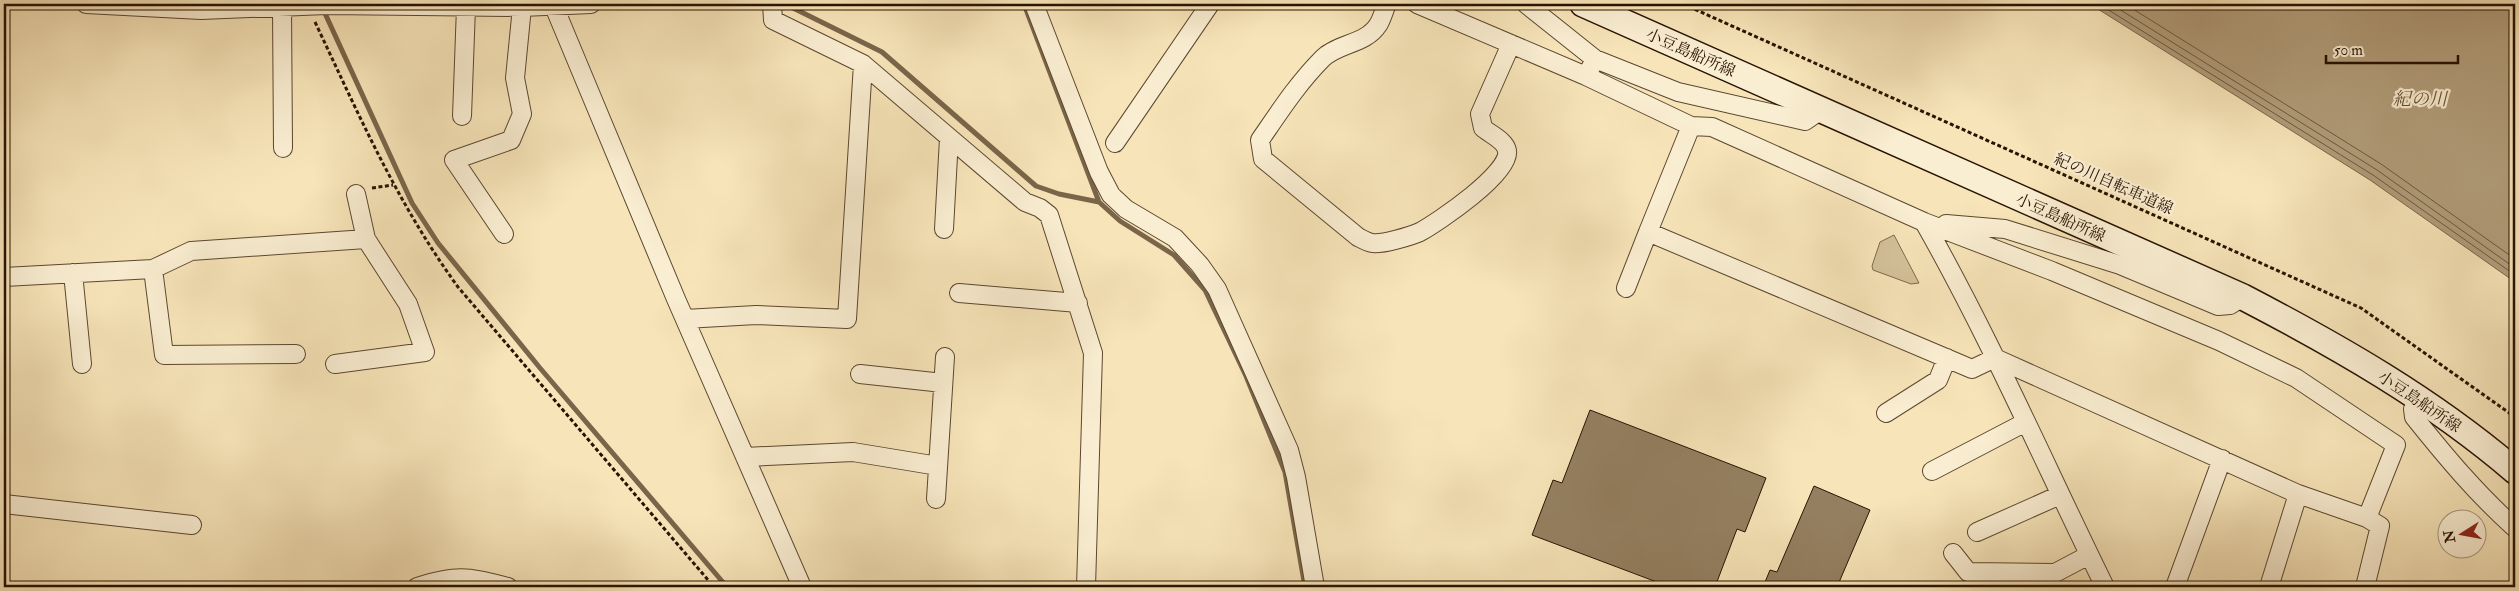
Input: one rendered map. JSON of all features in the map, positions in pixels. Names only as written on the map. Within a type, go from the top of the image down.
[{"type":"main road","name":"小豆島船所線","points":[[1583,4],[2242,298],[2326,340],[2420,398],[2490,449],[2515,471]]},
{"type":"street","points":[[86,4],[201,10],[315,6],[522,8],[591,4]]},
{"type":"street","points":[[772,4],[773,20],[863,64],[1024,202],[1040,208],[1049,215],[1093,353],[1086,587]]},
{"type":"street","points":[[1034,4],[1099,172],[1111,195],[1126,209],[1176,238],[1200,265],[1217,289],[1289,450],[1296,477],[1315,587]]},
{"type":"street","points":[[1115,143],[1210,4]]},
{"type":"street","points":[[1386,4],[1378,25],[1368,36],[1338,47],[1318,64],[1292,93],[1260,140],[1263,160],[1358,237],[1373,243],[1420,232],[1485,187],[1499,172],[1508,149],[1502,142],[1483,128],[1480,114],[1511,44]]},
{"type":"street","points":[[1417,4],[1586,76],[1691,126],[1712,127],[1924,222],[2052,271],[2219,341],[2296,378],[2396,445],[2367,518]]},
{"type":"street","points":[[1526,4],[1595,60],[1678,92],[1805,121],[1821,110]]},
{"type":"street","points":[[554,5],[685,319],[802,587]]},
{"type":"street","points":[[462,116],[463,6]]},
{"type":"street","points":[[282,8],[283,148]]},
{"type":"street","points":[[504,234],[454,160],[511,140],[522,114],[515,78],[522,8]]},
{"type":"street","points":[[1586,76],[1595,60]]},
{"type":"street","points":[[685,319],[756,314],[846,319],[863,64]]},
{"type":"street","points":[[1626,288],[1691,126]]},
{"type":"street","points":[[944,229],[949,138]]},
{"type":"street","points":[[335,364],[425,352],[408,304],[366,239],[356,194]]},
{"type":"street","points":[[1924,222],[2005,230],[2120,264],[2218,306],[2230,305],[2242,298]]},
{"type":"street","points":[[1924,222],[1995,358],[2105,587]]},
{"type":"street","points":[[1648,232],[1972,369],[1995,358],[2222,458],[2298,494],[2367,518],[2380,526],[2365,587]]},
{"type":"street","points":[[4,277],[153,269],[191,251],[366,239]]},
{"type":"street","points":[[153,269],[164,355],[296,354]]},
{"type":"street","points":[[73,274],[82,364]]},
{"type":"street","points":[[958,293],[1078,303]]},
{"type":"street","points":[[936,499],[945,357]]},
{"type":"street","points":[[1886,413],[1938,380],[1947,358]]},
{"type":"street","points":[[860,374],[943,383]]},
{"type":"street","points":[[2420,398],[2413,409],[2414,417],[2453,466],[2486,502],[2515,528]]},
{"type":"street","points":[[1932,471],[2026,422]]},
{"type":"street","points":[[745,457],[853,452],[938,466]]},
{"type":"street","points":[[2175,587],[2222,458]]},
{"type":"street","points":[[2269,587],[2298,494]]},
{"type":"street","points":[[1977,532],[2060,495]]},
{"type":"street","points":[[4,504],[192,525]]},
{"type":"street","points":[[1953,553],[1968,572],[2030,581],[2055,574],[2089,555]]},
{"type":"street","points":[[417,587],[453,577],[470,578],[508,587]]},
{"type":"path","name":"紀の川自転車道線","points":[[1683,4],[2362,308],[2515,417]]},
{"type":"path","points":[[315,6],[393,185],[437,257],[458,287],[714,587]]},
{"type":"shaded area","points":[[1894,235],[1919,283],[1911,284],[1873,270],[1872,266],[1880,242]]},
{"type":"water","name":"紀の川","points":[[2090,4],[2515,4],[2515,282],[2370,180]]},
{"type":"building","points":[[1590,410],[1766,478],[1745,532],[1737,529],[1715,587],[1670,587],[1532,535],[1553,480],[1562,483]]},
{"type":"building","points":[[1814,486],[1870,510],[1837,587],[1763,587],[1770,570],[1777,572]]},
{"type":"waterway","points":[[785,4],[882,52],[1036,186],[1059,194],[1099,202]]},
{"type":"waterway","points":[[1024,4],[1099,202],[1120,221],[1174,255],[1205,290],[1246,376],[1285,472],[1305,587]]},
{"type":"waterway","points":[[323,9],[412,203],[438,243],[540,368],[727,587]]}]
